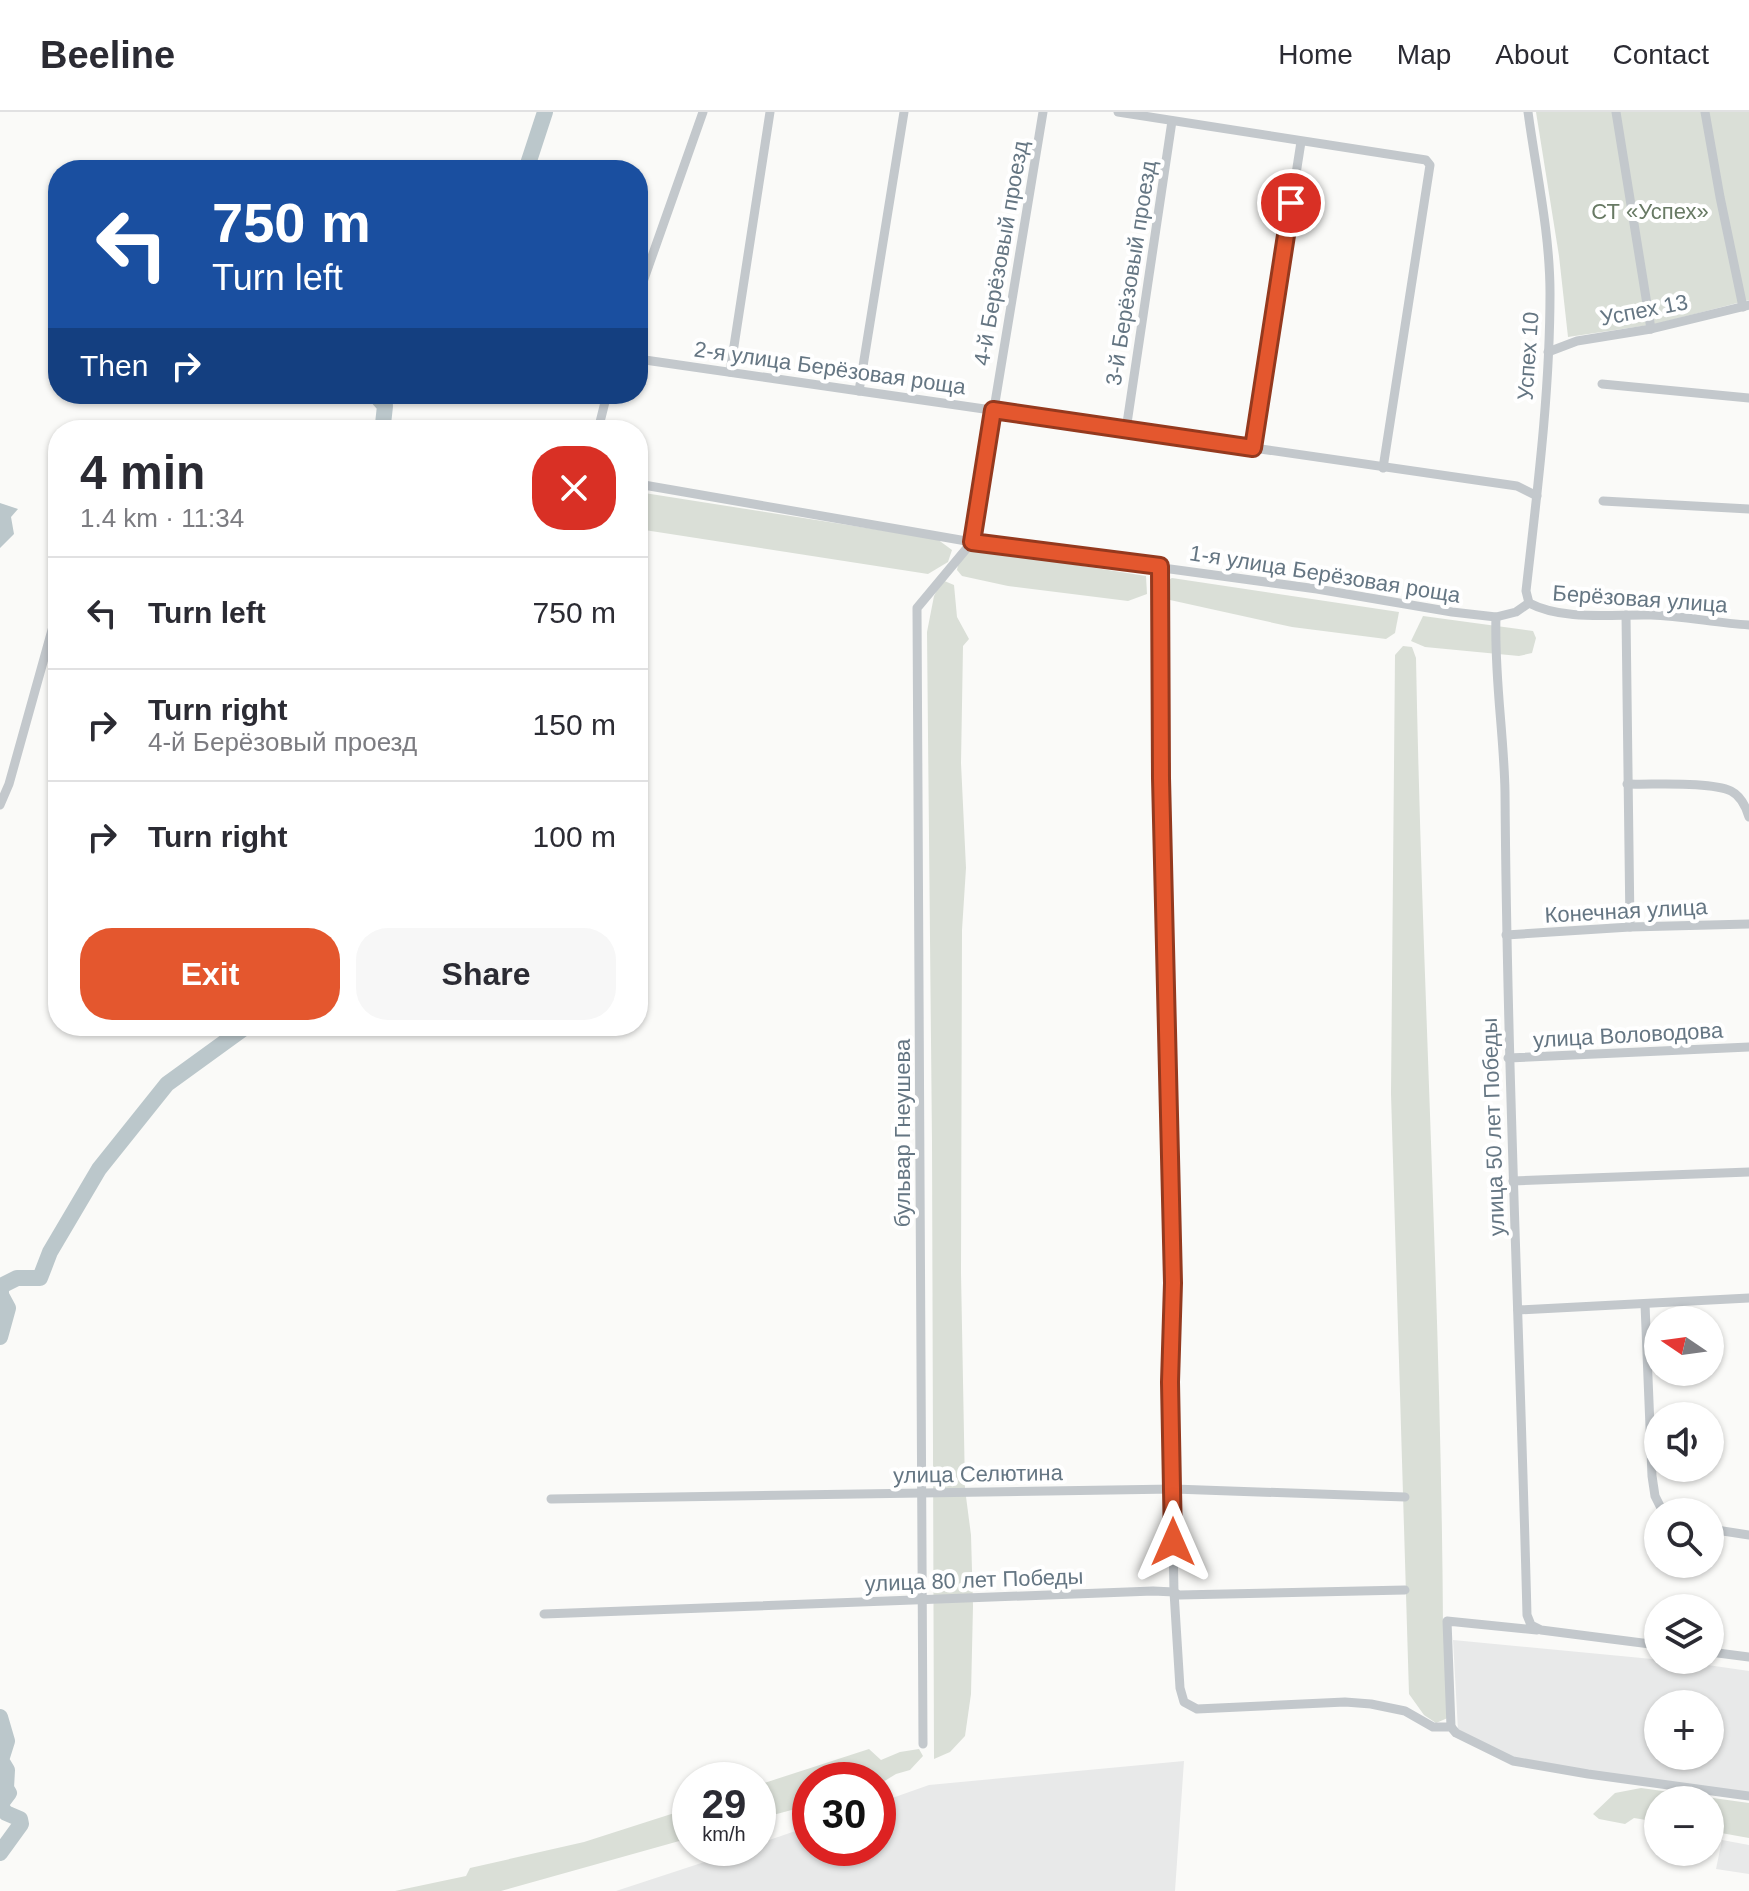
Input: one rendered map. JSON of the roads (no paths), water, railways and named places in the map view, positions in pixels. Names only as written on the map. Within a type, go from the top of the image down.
[{"type":"street","points":[[648,268],[703,112]]},
{"type":"street","points":[[730,372],[770,112]]},
{"type":"street","points":[[859,391],[904,112]]},
{"type":"street","name":"4-й Берёзовый проезд","points":[[972,542],[1043,112]]},
{"type":"street","points":[[1118,112],[1426,160],[1430,165],[1383,468]]},
{"type":"street","name":"Успех 10","points":[[1528,112],[1549,276],[1548,352],[1526,591],[1529,603]]},
{"type":"street","points":[[1616,112],[1651,329]]},
{"type":"street","points":[[1705,112],[1720,197],[1746,306]]},
{"type":"street","name":"3-й Берёзовый проезд","points":[[1126,430],[1172,121]]},
{"type":"street","points":[[1253,448],[1301,142]]},
{"type":"street","name":"Успех 13","points":[[1548,352],[1577,341],[1651,329],[1746,306]]},
{"type":"street","name":"2-я улица Берёзовая роща","points":[[648,360],[1517,486],[1537,496]]},
{"type":"street","points":[[1602,384],[1749,398]]},
{"type":"street","name":"1-я улица Берёзовая роща","points":[[648,486],[972,542],[1160,566],[1496,617]]},
{"type":"street","points":[[1603,501],[1749,509]]},
{"type":"street","name":"бульвар Гнеушева","points":[[923,1744],[917,608],[972,542]]},
{"type":"street","points":[[1160,566],[1161,778],[1173,1283],[1170,1382],[1174,1592],[1180,1688],[1184,1702],[1197,1709],[1345,1702],[1405,1711],[1433,1727],[1451,1727]]},
{"type":"street","points":[[1496,617],[1516,612],[1529,603]]},
{"type":"street","name":"Берёзовая улица","points":[[1529,603],[1540,609],[1652,615],[1749,625]]},
{"type":"street","points":[[1626,615],[1630,927]]},
{"type":"street","name":"улица 50 лет Победы","points":[[1496,617],[1505,786],[1508,1058],[1527,1615],[1531,1625],[1541,1630]]},
{"type":"street","points":[[0,805],[9,784],[48,644]]},
{"type":"street","points":[[1627,784],[1718,787],[1734,793],[1746,806],[1749,817]]},
{"type":"street","name":"Конечная улица","points":[[1506,935],[1749,924]]},
{"type":"street","name":"улица Воловодова","points":[[1508,1058],[1749,1047]]},
{"type":"street","points":[[1513,1181],[1749,1172]]},
{"type":"street","points":[[1518,1310],[1749,1298]]},
{"type":"street","points":[[1645,1304],[1652,1476],[1656,1498]]},
{"type":"street","name":"улица Селютина","points":[[551,1499],[1174,1489],[1405,1497]]},
{"type":"street","points":[[1724,1531],[1749,1535]]},
{"type":"street","name":"улица 80 лет Победы","points":[[544,1614],[1174,1592],[1179,1595],[1405,1590]]},
{"type":"street","points":[[1644,1643],[1447,1621],[1451,1727],[1456,1733],[1513,1761],[1749,1796]]},
{"type":"street","points":[[1724,1654],[1749,1657]]},
{"type":"waterway","points":[[529,160],[545,112]]},
{"type":"waterway","points":[[383,404],[383,420]]},
{"type":"waterway","points":[[0,1337],[8,1308],[1,1295],[1,1286],[17,1278],[40,1278],[50,1252],[99,1169],[167,1084],[233,1036]]},
{"type":"waterway","points":[[0,1717],[7,1741],[1,1760],[7,1770],[6,1788],[9,1793],[0,1805]]},
{"type":"waterway","points":[[0,1806],[6,1813],[20,1819],[21,1824],[0,1853]]},
{"type":"park label","name":"СТ «Успех»","points":[[1650,211]]}]
